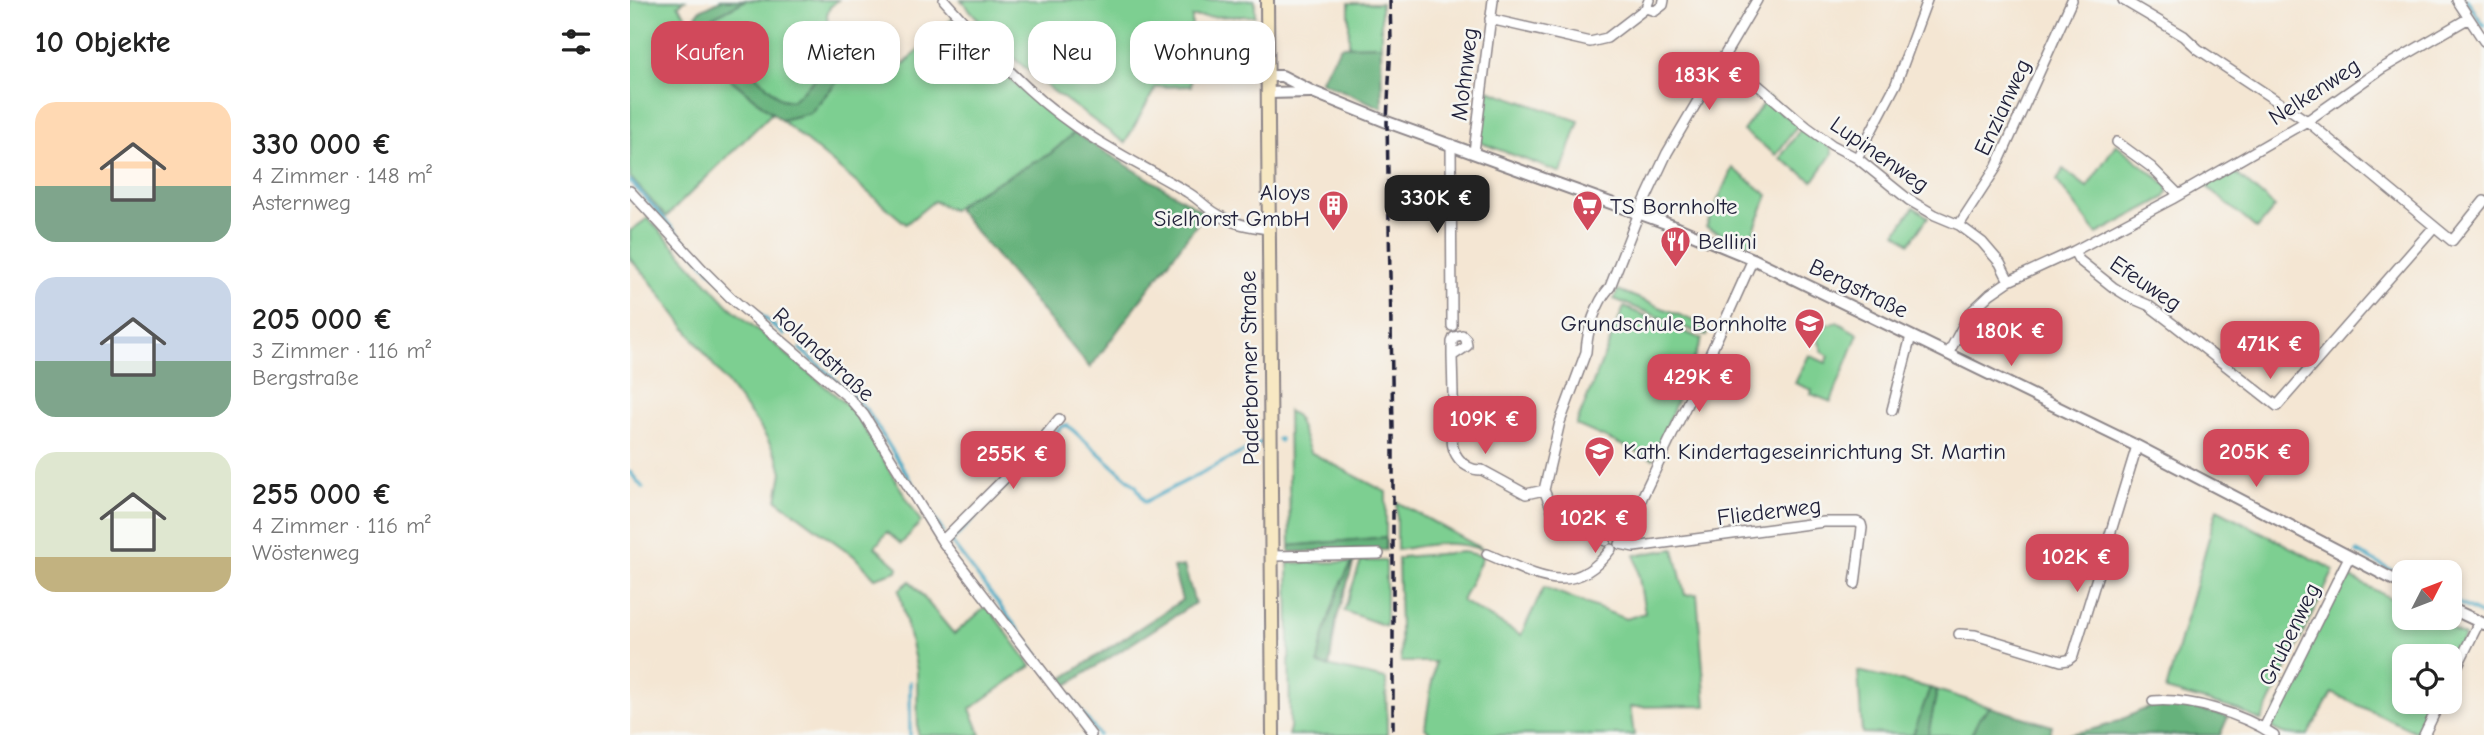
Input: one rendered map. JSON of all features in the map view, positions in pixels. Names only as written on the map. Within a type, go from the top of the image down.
[{"type":"main road","name":"Paderborner Straße","points":[[1267,0],[1267,21]]},
{"type":"main road","name":"Paderborner Straße","points":[[1267,84],[1273,735]]},
{"type":"street","points":[[944,0],[998,60],[1036,96],[1075,126],[1140,167],[1189,193],[1217,215],[1246,226],[1268,229]]},
{"type":"street","name":"Mohnweg","points":[[1474,152],[1493,0]]},
{"type":"street","points":[[1490,19],[1590,41],[1607,38],[1647,4],[1655,11],[1663,5],[1664,0]]},
{"type":"street","points":[[1614,543],[1553,512],[1544,489],[1560,422],[1586,352],[1586,341],[1602,296],[1610,287],[1639,213],[1667,153],[1757,0]]},
{"type":"street","points":[[1857,158],[1896,84],[1927,0]]},
{"type":"street","name":"Enzianweg","points":[[1959,225],[1996,168],[2072,0]]},
{"type":"street","points":[[2123,0],[2184,36],[2198,49],[2307,121],[2452,241],[2484,201]]},
{"type":"street","points":[[2457,0],[2484,41]]},
{"type":"street","name":"Nelkenweg","points":[[1948,355],[1970,313],[1982,299],[2009,281],[2074,251],[2179,195],[2307,121],[2381,69],[2469,18]]},
{"type":"street","name":"Lupinenweg","points":[[1720,65],[1759,86],[1832,145],[1857,158],[1909,200],[1959,225],[1982,242],[2000,262],[2009,281]]},
{"type":"street","name":"Bergstraße","points":[[1275,76],[1282,76],[1313,92],[1639,213],[1753,259],[2219,487],[2392,579]]},
{"type":"street","name":"Bergstraße","points":[[1268,93],[1313,92]]},
{"type":"street","points":[[2117,142],[2151,167],[2179,195]]},
{"type":"street","points":[[1451,144],[1452,326]]},
{"type":"street","name":"Rolandstraße","points":[[630,191],[730,297],[849,398],[864,415],[942,541],[1091,735]]},
{"type":"street","name":"Efeuweg","points":[[2074,251],[2079,260],[2113,287],[2129,298],[2148,305],[2277,406],[2434,227]]},
{"type":"street","points":[[1487,554],[1546,579],[1559,581],[1575,578],[1603,560],[1628,527],[1753,259]]},
{"type":"street","points":[[1892,410],[1911,336]]},
{"type":"street","points":[[1452,356],[1452,439],[1458,457],[1475,471],[1482,470],[1526,495],[1544,489]]},
{"type":"street","points":[[942,541],[1036,447],[1059,419]]},
{"type":"street","points":[[1959,634],[1975,635],[2061,661],[2073,656],[2137,446]]},
{"type":"street","name":"Fliederweg","points":[[1614,543],[1634,547],[1824,522],[1857,522],[1862,528],[1855,584]]},
{"type":"street","points":[[1272,556],[1379,554]]},
{"type":"street","name":"Grubenweg","points":[[2264,728],[2349,557]]},
{"type":"street","points":[[2462,613],[2481,623],[2462,659]]},
{"type":"street","points":[[2153,701],[2173,699],[2236,716],[2274,735]]},
{"type":"street","points":[[2424,735],[2434,714]]},
{"type":"green space","points":[[630,0],[685,0],[678,5],[690,21],[651,21],[651,84],[737,84],[772,113],[666,217],[630,177]]},
{"type":"green space","points":[[721,0],[746,0],[711,18],[712,21],[697,21],[695,17],[700,10]]},
{"type":"green space","points":[[746,0],[838,0],[830,7],[828,21],[783,21],[783,84],[810,84],[792,101],[781,99],[765,84],[769,84],[769,21],[712,21],[711,18]]},
{"type":"green space","points":[[961,0],[1255,0],[1255,16],[1192,17],[1192,21],[1130,21],[1130,84],[1191,86],[1156,87],[1125,143],[1044,84],[1116,84],[1116,21],[1028,21],[1028,70],[1014,58],[1014,21],[980,21]]},
{"type":"green space","points":[[1349,3],[1381,3],[1381,45],[1349,46]]},
{"type":"green space","points":[[1381,45],[1382,108],[1320,81],[1341,46]]},
{"type":"green space","points":[[914,55],[914,84],[1014,83],[1074,133],[1050,154],[968,198],[952,210],[934,201],[906,224],[781,120],[810,113],[835,84],[900,84],[902,66]]},
{"type":"green space","points":[[737,84],[765,84],[781,99],[792,101],[810,84],[835,84],[810,113],[781,120]]},
{"type":"green space","points":[[1485,89],[1579,121],[1561,173],[1479,142]]},
{"type":"green space","points":[[1768,97],[1778,105],[1779,112],[1799,123],[1776,155],[1743,131]]},
{"type":"green space","points":[[1802,127],[1831,148],[1832,154],[1813,181],[1780,158]]},
{"type":"green space","points":[[1074,133],[1205,213],[1090,368],[956,208],[968,198],[1050,154]]},
{"type":"green space","points":[[2116,144],[2167,185],[2168,192],[2164,198],[2097,234],[2057,181],[2063,169],[2087,187]]},
{"type":"green space","points":[[1732,168],[1768,195],[1748,245],[1706,227]]},
{"type":"green space","points":[[2231,169],[2275,207],[2257,229],[2205,185]]},
{"type":"green space","points":[[1914,207],[1928,217],[1910,243],[1896,233]]},
{"type":"green space","points":[[648,218],[729,306],[845,403],[859,420],[921,522],[901,544],[887,532],[875,547],[898,567],[897,571],[875,578],[854,556],[777,500],[782,472],[777,456],[760,427],[647,277],[630,259],[630,231]]},
{"type":"green space","points":[[1618,290],[1709,327],[1706,336],[1614,299]]},
{"type":"green space","points":[[1624,307],[1702,339],[1653,459],[1576,425]]},
{"type":"green space","points":[[1837,322],[1858,334],[1831,402],[1811,394],[1812,390],[1795,383],[1809,355],[1826,363],[1829,356],[1823,352],[1818,340],[1825,325]]},
{"type":"green space","points":[[1288,411],[1296,416],[1310,452],[1386,492],[1386,537],[1290,546]]},
{"type":"green space","points":[[1397,502],[1486,551],[1452,544],[1397,550]]},
{"type":"green space","points":[[2217,509],[2334,570],[2261,721],[2238,710],[2166,690]]},
{"type":"green space","points":[[1386,537],[1386,550],[1290,552],[1290,546]]},
{"type":"green space","points":[[1674,549],[1685,595],[1697,594],[1706,706],[1630,707],[1634,735],[1432,735],[1425,728],[1435,662],[1401,662],[1398,559],[1463,552],[1483,556],[1462,601],[1521,635],[1544,587],[1626,619],[1645,613],[1635,555]]},
{"type":"green space","points":[[1354,561],[1336,621],[1329,667],[1318,664],[1332,610]]},
{"type":"green space","points":[[1361,561],[1386,561],[1386,626],[1344,611]]},
{"type":"green space","points":[[1352,562],[1330,614],[1318,664],[1386,679],[1387,735],[1288,735],[1288,563]]},
{"type":"green space","points":[[1184,566],[1195,603],[1064,687],[1059,681],[1182,600],[1173,568]]},
{"type":"green space","points":[[2344,574],[2392,599],[2392,630],[2453,630],[2464,636],[2460,644],[2392,644],[2392,714],[2429,714],[2420,734],[2332,693],[2308,735],[2281,733],[2269,725]]},
{"type":"green space","points":[[910,581],[954,634],[987,606],[1031,666],[970,709],[981,735],[918,735],[917,670],[899,590]]},
{"type":"green space","points":[[1858,671],[1930,688],[1913,735],[1862,733]]},
{"type":"green space","points":[[1930,688],[1937,690],[1928,735],[1913,735]]},
{"type":"green space","points":[[1937,690],[1990,707],[1980,717],[1971,735],[1928,735]]},
{"type":"green space","points":[[2160,705],[2192,708],[2228,717],[2220,735],[2062,735],[2104,726]]},
{"type":"green space","points":[[1990,707],[2052,726],[2050,735],[1971,735],[1980,717]]},
{"type":"waterway","points":[[2467,0],[2484,26]]},
{"type":"waterway","points":[[630,181],[710,270],[784,335]]},
{"type":"waterway","points":[[800,349],[854,396],[868,412],[943,532]]},
{"type":"waterway","points":[[951,542],[1061,427],[1067,425],[1136,486],[1145,502],[1264,441]]},
{"type":"waterway","points":[[630,472],[643,488]]},
{"type":"waterway","points":[[952,543],[1099,735]]},
{"type":"waterway","points":[[2357,552],[2392,571]]},
{"type":"waterway","points":[[2462,605],[2484,616]]},
{"type":"waterway","points":[[910,682],[910,735]]},
{"type":"railway","points":[[1390,0],[1387,122],[1393,428],[1393,735]]},
{"type":"place","name":"Aloys Sielhorst GmbH","points":[[1333,232]]},
{"type":"place","name":"TS Bornholte","points":[[1587,233]]},
{"type":"place","name":"Bellini","points":[[1675,268]]},
{"type":"place","name":"Grundschule Bornholte","points":[[1810,350]]},
{"type":"place","name":"Kath. Kindertageseinrichtung St. Martin","points":[[1600,478]]}]
